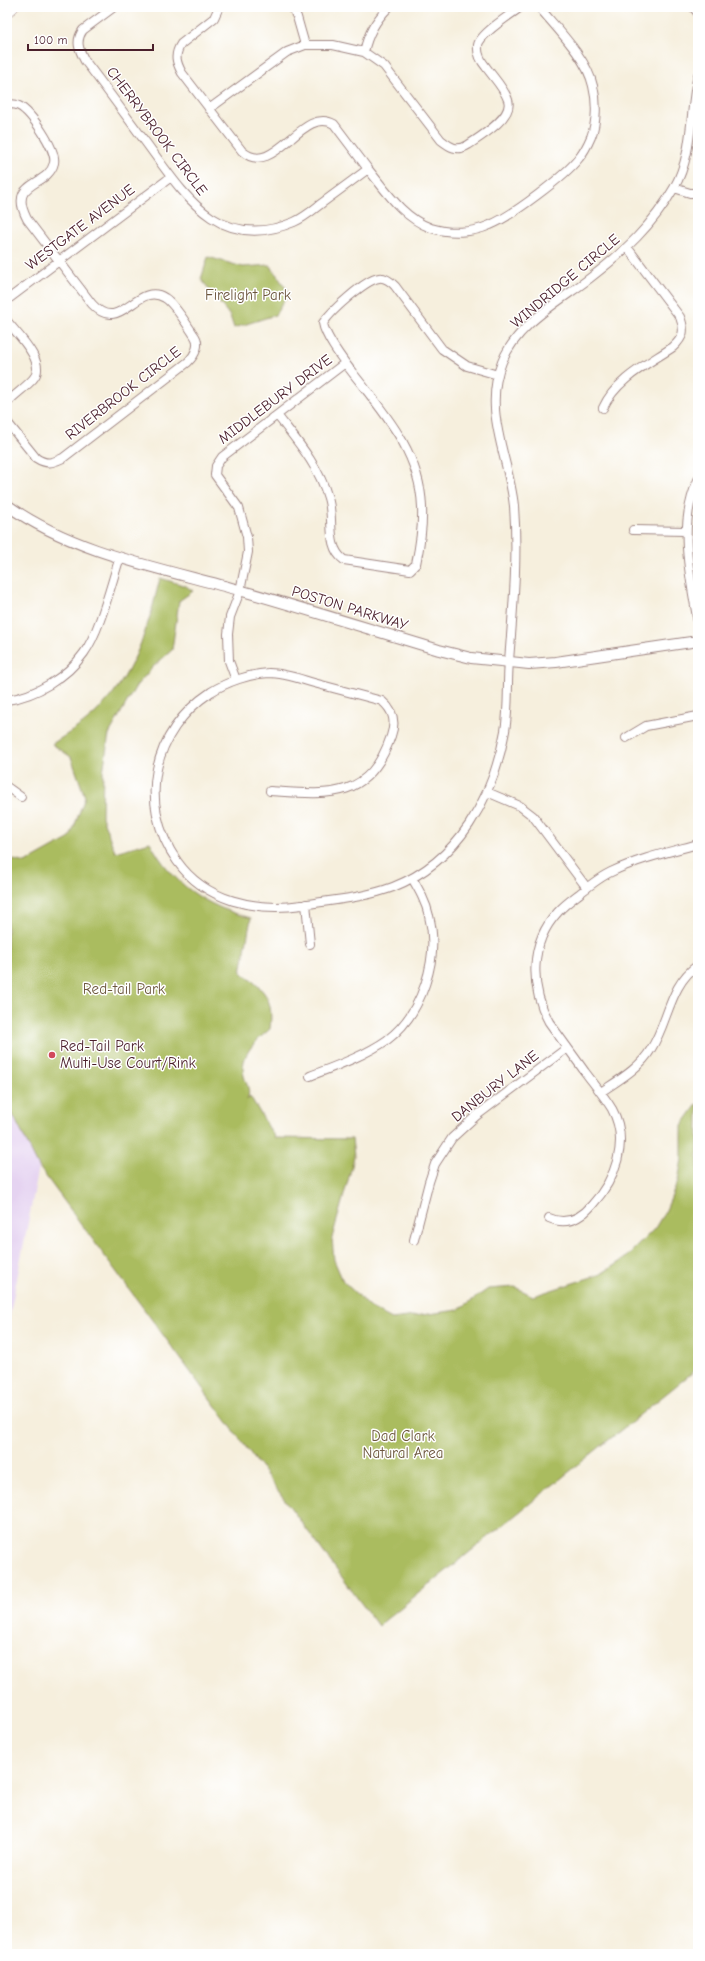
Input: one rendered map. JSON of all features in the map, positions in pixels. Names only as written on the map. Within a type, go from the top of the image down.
[{"type":"main road","points":[[7,12],[13,7]]},
{"type":"street","name":"CHERRYBROOK CIRCLE","points":[[114,7],[83,30],[80,35],[78,46],[85,61],[171,177],[189,200],[211,218],[231,227],[247,230],[263,230],[280,227],[303,217],[368,169]]},
{"type":"street","points":[[219,7],[214,18],[181,44],[177,50],[176,61],[182,73],[242,151],[252,158],[257,159],[268,155],[311,125],[322,120],[329,121],[334,124],[395,203],[415,221],[431,228],[456,232],[490,226],[510,214],[564,173],[580,158],[591,136],[595,118],[596,98],[591,77],[585,65],[539,7]]},
{"type":"street","points":[[292,7],[297,17],[305,45]]},
{"type":"street","points":[[364,52],[371,29],[379,16],[388,7]]},
{"type":"street","points":[[209,109],[278,57],[305,45],[333,45],[364,52],[372,57],[388,70],[441,140],[451,148],[460,148],[495,125],[508,109],[509,105],[506,95],[480,58],[478,44],[485,35],[521,7]]},
{"type":"street","points":[[693,7],[698,13]]},
{"type":"street","name":"WINDRIDGE CIRCLE","points":[[270,791],[320,794],[334,792],[359,783],[380,763],[387,749],[394,728],[394,717],[389,707],[382,702],[294,677],[267,673],[236,680],[219,687],[199,700],[181,717],[167,738],[156,774],[154,797],[158,822],[169,847],[181,866],[195,880],[215,893],[236,902],[266,908],[306,904],[370,894],[392,887],[412,878],[442,857],[458,841],[474,818],[487,792],[505,730],[516,555],[513,503],[508,469],[494,412],[498,375],[503,359],[520,334],[542,314],[593,276],[627,247],[649,225],[674,188],[690,138],[694,94],[698,75]]},
{"type":"street","points":[[7,105],[19,106],[25,110],[53,150],[54,157],[52,168],[28,188],[22,196],[21,202],[27,219],[60,260]]},
{"type":"street","name":"WESTGATE AVENUE","points":[[7,300],[171,177]]},
{"type":"street","points":[[674,188],[690,193],[698,193]]},
{"type":"street","points":[[603,408],[613,391],[622,382],[673,347],[680,341],[684,334],[684,327],[680,317],[627,247]]},
{"type":"street","name":"RIVERBROOK CIRCLE","points":[[7,422],[36,458],[42,462],[52,463],[63,458],[188,362],[192,358],[197,347],[196,338],[165,298],[154,294],[148,294],[118,313],[112,314],[101,312],[92,304],[60,260]]},
{"type":"street","points":[[277,415],[319,473],[331,508],[332,546],[337,555],[344,560],[410,570],[416,564],[421,538],[422,506],[414,464],[394,426],[345,363],[324,330],[323,323],[336,308],[369,282],[380,278],[388,280],[395,286],[442,349],[467,366],[498,375]]},
{"type":"street","points":[[7,321],[34,355],[38,368],[33,379],[7,403]]},
{"type":"street","name":"MIDDLEBURY DRIVE","points":[[236,680],[229,661],[228,634],[230,617],[240,590],[248,552],[247,537],[239,508],[216,475],[216,466],[222,457],[345,363]]},
{"type":"street","points":[[698,480],[689,505],[686,531],[688,560],[698,623]]},
{"type":"street","name":"POSTON PARKWAY","points":[[7,505],[49,531],[120,557],[240,590],[439,650],[471,658],[509,662],[556,662],[698,641]]},
{"type":"street","points":[[633,530],[686,531]]},
{"type":"street","points":[[7,700],[21,697],[43,688],[66,672],[84,654],[99,620],[120,557]]},
{"type":"street","points":[[626,738],[646,726],[698,716]]},
{"type":"street","points":[[7,787],[21,797]]},
{"type":"street","points":[[487,792],[520,806],[533,816],[587,888]]},
{"type":"street","points":[[550,1218],[565,1222],[577,1218],[587,1211],[603,1193],[612,1179],[617,1162],[619,1145],[618,1130],[612,1110],[601,1092],[567,1048],[542,1010],[536,989],[535,964],[541,939],[549,923],[563,906],[610,872],[630,864],[698,844]]},
{"type":"street","points":[[310,1076],[369,1051],[387,1039],[403,1024],[416,1006],[428,973],[432,948],[430,917],[424,900],[412,878]]},
{"type":"street","points":[[306,904],[310,944]]},
{"type":"street","points":[[601,1092],[637,1067],[646,1056],[659,1034],[676,989],[686,975],[698,965]]},
{"type":"street","name":"DANBURY LANE","points":[[414,1240],[435,1164],[452,1138],[476,1116],[567,1048]]},
{"type":"shaded area","points":[[7,1103],[39,1167],[7,1329]]},
{"type":"green space","name":"Firelight Park","points":[[208,257],[243,267],[270,265],[289,293],[275,315],[234,328],[230,316],[201,279]]},
{"type":"green space","name":"Dad Clark Natural Area","points":[[160,578],[186,586],[193,591],[179,601],[172,650],[154,666],[136,686],[109,734],[103,772],[102,817],[115,852],[150,842],[169,870],[179,881],[192,891],[219,907],[251,918],[241,972],[256,984],[266,995],[269,1002],[271,1018],[270,1029],[254,1044],[246,1055],[244,1061],[244,1076],[249,1091],[247,1100],[250,1096],[275,1138],[352,1139],[354,1156],[352,1166],[332,1238],[334,1260],[343,1281],[371,1308],[392,1319],[458,1310],[488,1289],[515,1287],[533,1296],[601,1274],[624,1259],[655,1228],[666,1210],[678,1181],[682,1159],[682,1125],[698,1103],[698,1368],[378,1626],[39,1167],[7,1103],[7,858],[25,863],[70,838],[85,797],[71,757],[52,744],[92,716],[119,686],[129,670],[144,635]]},
{"type":"place","name":"Red-Tail Park Multi-Use Court/Rink","points":[[52,1055]]},
{"type":"park label","name":"Red-tail Park","points":[[124,989]]}]
